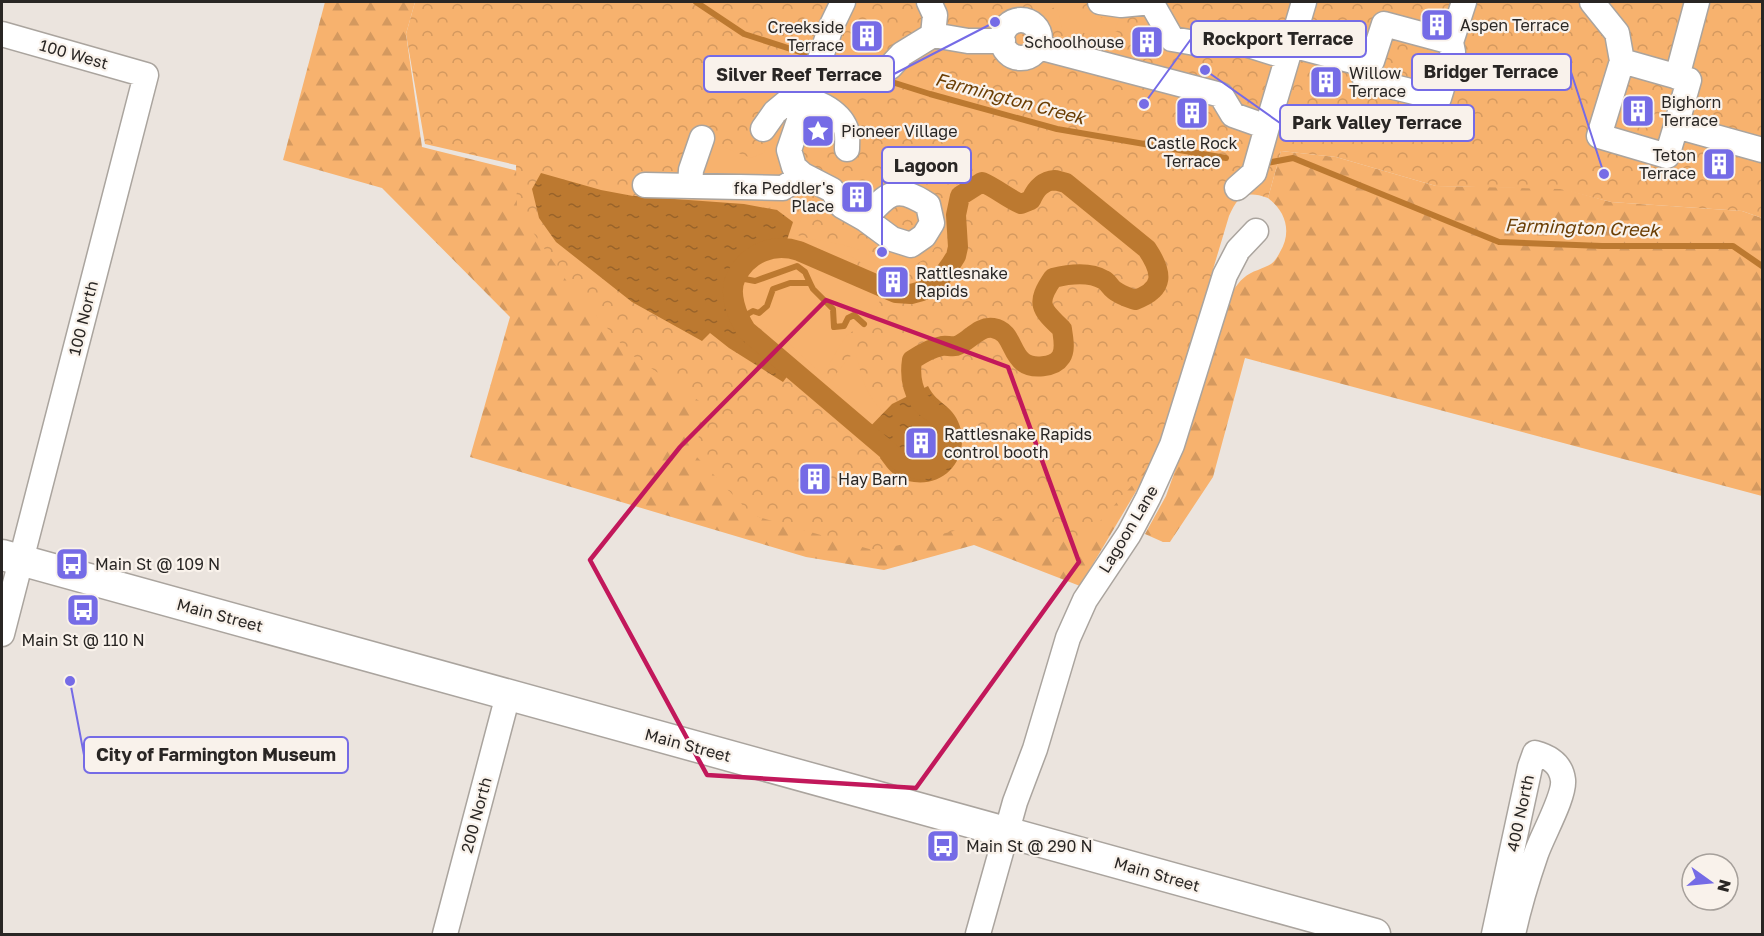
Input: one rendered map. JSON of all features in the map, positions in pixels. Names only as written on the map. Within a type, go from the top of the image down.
[{"type":"main road","name":"Main Street","points":[[11,558],[1375,934]]},
{"type":"street","points":[[843,2],[831,27],[789,150],[794,167],[803,176],[832,190],[842,206],[865,219]]},
{"type":"street","points":[[929,2],[935,15],[933,34]]},
{"type":"street","points":[[1100,2],[1121,5],[1151,2],[1173,39],[1195,43],[1239,42],[1364,64],[1372,61],[1384,24],[1451,42]]},
{"type":"street","points":[[1237,188],[1254,173],[1304,2]]},
{"type":"street","points":[[1364,64],[1365,80],[1439,98],[1454,52],[1451,42],[1464,2]]},
{"type":"street","points":[[1592,2],[1617,33],[1622,62],[1599,136],[1666,156],[1689,81],[1622,62]]},
{"type":"street","points":[[1677,77],[1697,2]]},
{"type":"street","points":[[1029,11],[1031,23],[1039,31],[1040,42],[1030,56],[1018,58],[1008,52],[1003,42],[1003,35],[1009,25],[1029,11]]},
{"type":"street","name":"100 West","points":[[2,34],[146,75]]},
{"type":"street","points":[[890,67],[902,54],[933,34],[968,41],[1003,42]]},
{"type":"street","points":[[1038,47],[1221,96],[1233,115],[1267,127]]},
{"type":"street","name":"100 North","points":[[2,634],[11,558],[146,75]]},
{"type":"street","points":[[763,129],[775,112],[793,97],[807,98],[833,112],[840,119],[845,128],[847,149]]},
{"type":"street","points":[[1676,126],[1762,150]]},
{"type":"street","points":[[690,186],[691,170],[702,138]]},
{"type":"street","points":[[645,185],[783,188],[803,176]]},
{"type":"street","name":"Lagoon Lane","points":[[978,934],[1015,802],[1035,749],[1055,679],[1077,617],[1096,582],[1129,534],[1162,470],[1172,445],[1222,283],[1238,250],[1256,231]]},
{"type":"street","name":"200 North","points":[[445,934],[508,695]]},
{"type":"street","name":"400 North","points":[[1494,934],[1514,891],[1536,852],[1562,793],[1561,772],[1555,762],[1535,753],[1530,767],[1514,891],[1513,934]]},
{"type":"highlighted area","points":[[826,300],[1008,367],[1079,562],[916,788],[707,775],[590,560],[680,447]]},
{"type":"green space","points":[[325,2],[415,2],[406,34],[422,147],[522,172],[1154,461],[1080,586],[974,545],[884,570],[806,557],[470,457],[510,317],[382,188],[283,160]]},
{"type":"green space","points":[[415,2],[1762,2],[1762,218],[1742,211],[1611,202],[1560,189],[1436,186],[1336,157],[1281,151],[1268,198],[1243,196],[1229,216],[1154,461],[1074,550],[1032,511],[876,551],[752,515],[695,455],[705,405],[629,353],[568,283],[517,209],[516,165],[425,144],[406,34]]},
{"type":"green space","points":[[1038,2],[1065,2],[1072,7],[1102,11],[1100,17],[1102,18],[1105,10],[1120,15],[1112,51],[1128,56],[1133,38],[1137,38],[1139,29],[1141,29],[1135,49],[1153,55],[1132,62],[1104,53],[1107,41],[1081,32],[1064,36],[1057,7],[1040,11],[1036,9]]},
{"type":"green space","points":[[800,101],[774,175],[764,179],[725,178],[724,173],[702,170],[705,140],[751,158],[764,153],[779,113]]},
{"type":"green space","points":[[1281,151],[1336,157],[1436,186],[1560,188],[1611,202],[1742,211],[1762,218],[1762,496],[1245,358],[1213,477],[1170,542],[1163,542],[1145,534],[1166,496],[1233,291],[1247,276],[1272,263],[1284,245],[1286,230],[1283,216],[1268,198]]},
{"type":"green space","points":[[779,201],[802,216],[797,235],[849,246],[878,262],[937,243],[929,255],[919,262],[893,268],[885,283],[852,257],[832,251],[806,249],[787,240],[793,222],[777,210],[759,204]]},
{"type":"green space","points":[[779,255],[794,257],[882,295],[875,314],[845,337],[823,375],[782,338],[750,319],[743,308],[741,290],[748,272],[759,262]]},
{"type":"green space","points":[[856,353],[865,385],[884,413],[871,425],[828,385],[849,357]]},
{"type":"water","points":[[541,173],[601,190],[633,196],[744,204],[777,210],[793,222],[787,240],[769,241],[747,252],[732,271],[727,295],[728,307],[737,327],[758,349],[789,374],[783,382],[729,348],[710,333],[702,341],[632,302],[556,242],[539,218],[532,189]]},
{"type":"water","points":[[928,386],[955,415],[961,430],[962,444],[959,457],[944,475],[933,481],[908,481],[891,471],[880,458],[884,452],[862,435],[892,404]]},
{"type":"waterway","name":"Farmington Creek","points":[[696,2],[744,34],[816,57]]},
{"type":"waterway","name":"Farmington Creek","points":[[825,61],[930,94],[1057,129],[1226,158]]},
{"type":"waterway","name":"Farmington Creek","points":[[1267,163],[1293,158],[1499,242],[1602,246],[1733,246],[1762,266]]},
{"type":"waterway","name":"Rattlesnake Rapids","points":[[1055,180],[1066,183],[1147,249],[1158,273],[1156,285],[1152,291],[1135,300],[1119,293],[1105,281],[1092,275],[1053,278],[1042,300],[1045,311],[1062,329],[1064,347],[1063,354],[1058,361],[1048,365],[1032,366],[1023,362],[1004,333],[993,328],[983,329],[956,346],[934,348],[912,360],[911,370],[915,391],[922,403],[946,425],[949,437],[944,456],[929,468],[921,470],[907,467],[746,330],[740,318],[733,297],[736,277],[748,261],[763,252],[780,248],[799,251],[896,293],[911,294],[922,291],[941,278],[956,256],[958,247],[956,215],[960,196],[982,182],[1021,204],[1031,200],[1043,184],[1055,180]]},
{"type":"waterway","points":[[729,276],[755,281],[797,266],[805,272],[810,283]]},
{"type":"waterway","points":[[746,315],[753,311],[759,313],[767,306],[773,289],[790,283],[810,283],[833,309],[834,327],[844,326],[848,318],[854,315],[864,324]]},
{"type":"place","name":"Silver Reef Terrace","points":[[995,22]]},
{"type":"place","name":"Aspen Terrace","points":[[1437,25]]},
{"type":"place","name":"Creekside Terrace","points":[[867,36]]},
{"type":"place","name":"Schoolhouse","points":[[1147,42]]},
{"type":"place","name":"Park Valley Terrace","points":[[1205,70]]},
{"type":"place","name":"Willow Terrace","points":[[1326,82]]},
{"type":"place","name":"Rockport Terrace","points":[[1144,104]]},
{"type":"place","name":"Bighorn Terrace","points":[[1638,111]]},
{"type":"place","name":"Castle Rock Terrace","points":[[1192,113]]},
{"type":"place","name":"Pioneer Village","points":[[818,131]]},
{"type":"place","name":"Teton Terrace","points":[[1719,164]]},
{"type":"place","name":"Bridger Terrace","points":[[1604,174]]},
{"type":"place","name":"fka Peddler's Place","points":[[857,197]]},
{"type":"place","name":"Lagoon","points":[[882,252]]},
{"type":"place","name":"Rattlesnake Rapids","points":[[893,282]]},
{"type":"place","name":"Rattlesnake Rapids control booth","points":[[921,443]]},
{"type":"place","name":"Hay Barn","points":[[815,479]]},
{"type":"place","name":"Main St @ 109 N","points":[[72,564]]},
{"type":"place","name":"Main St @ 110 N","points":[[83,610]]},
{"type":"place","name":"City of Farmington Museum","points":[[70,681]]},
{"type":"place","name":"Main St @ 290 N","points":[[943,846]]}]
